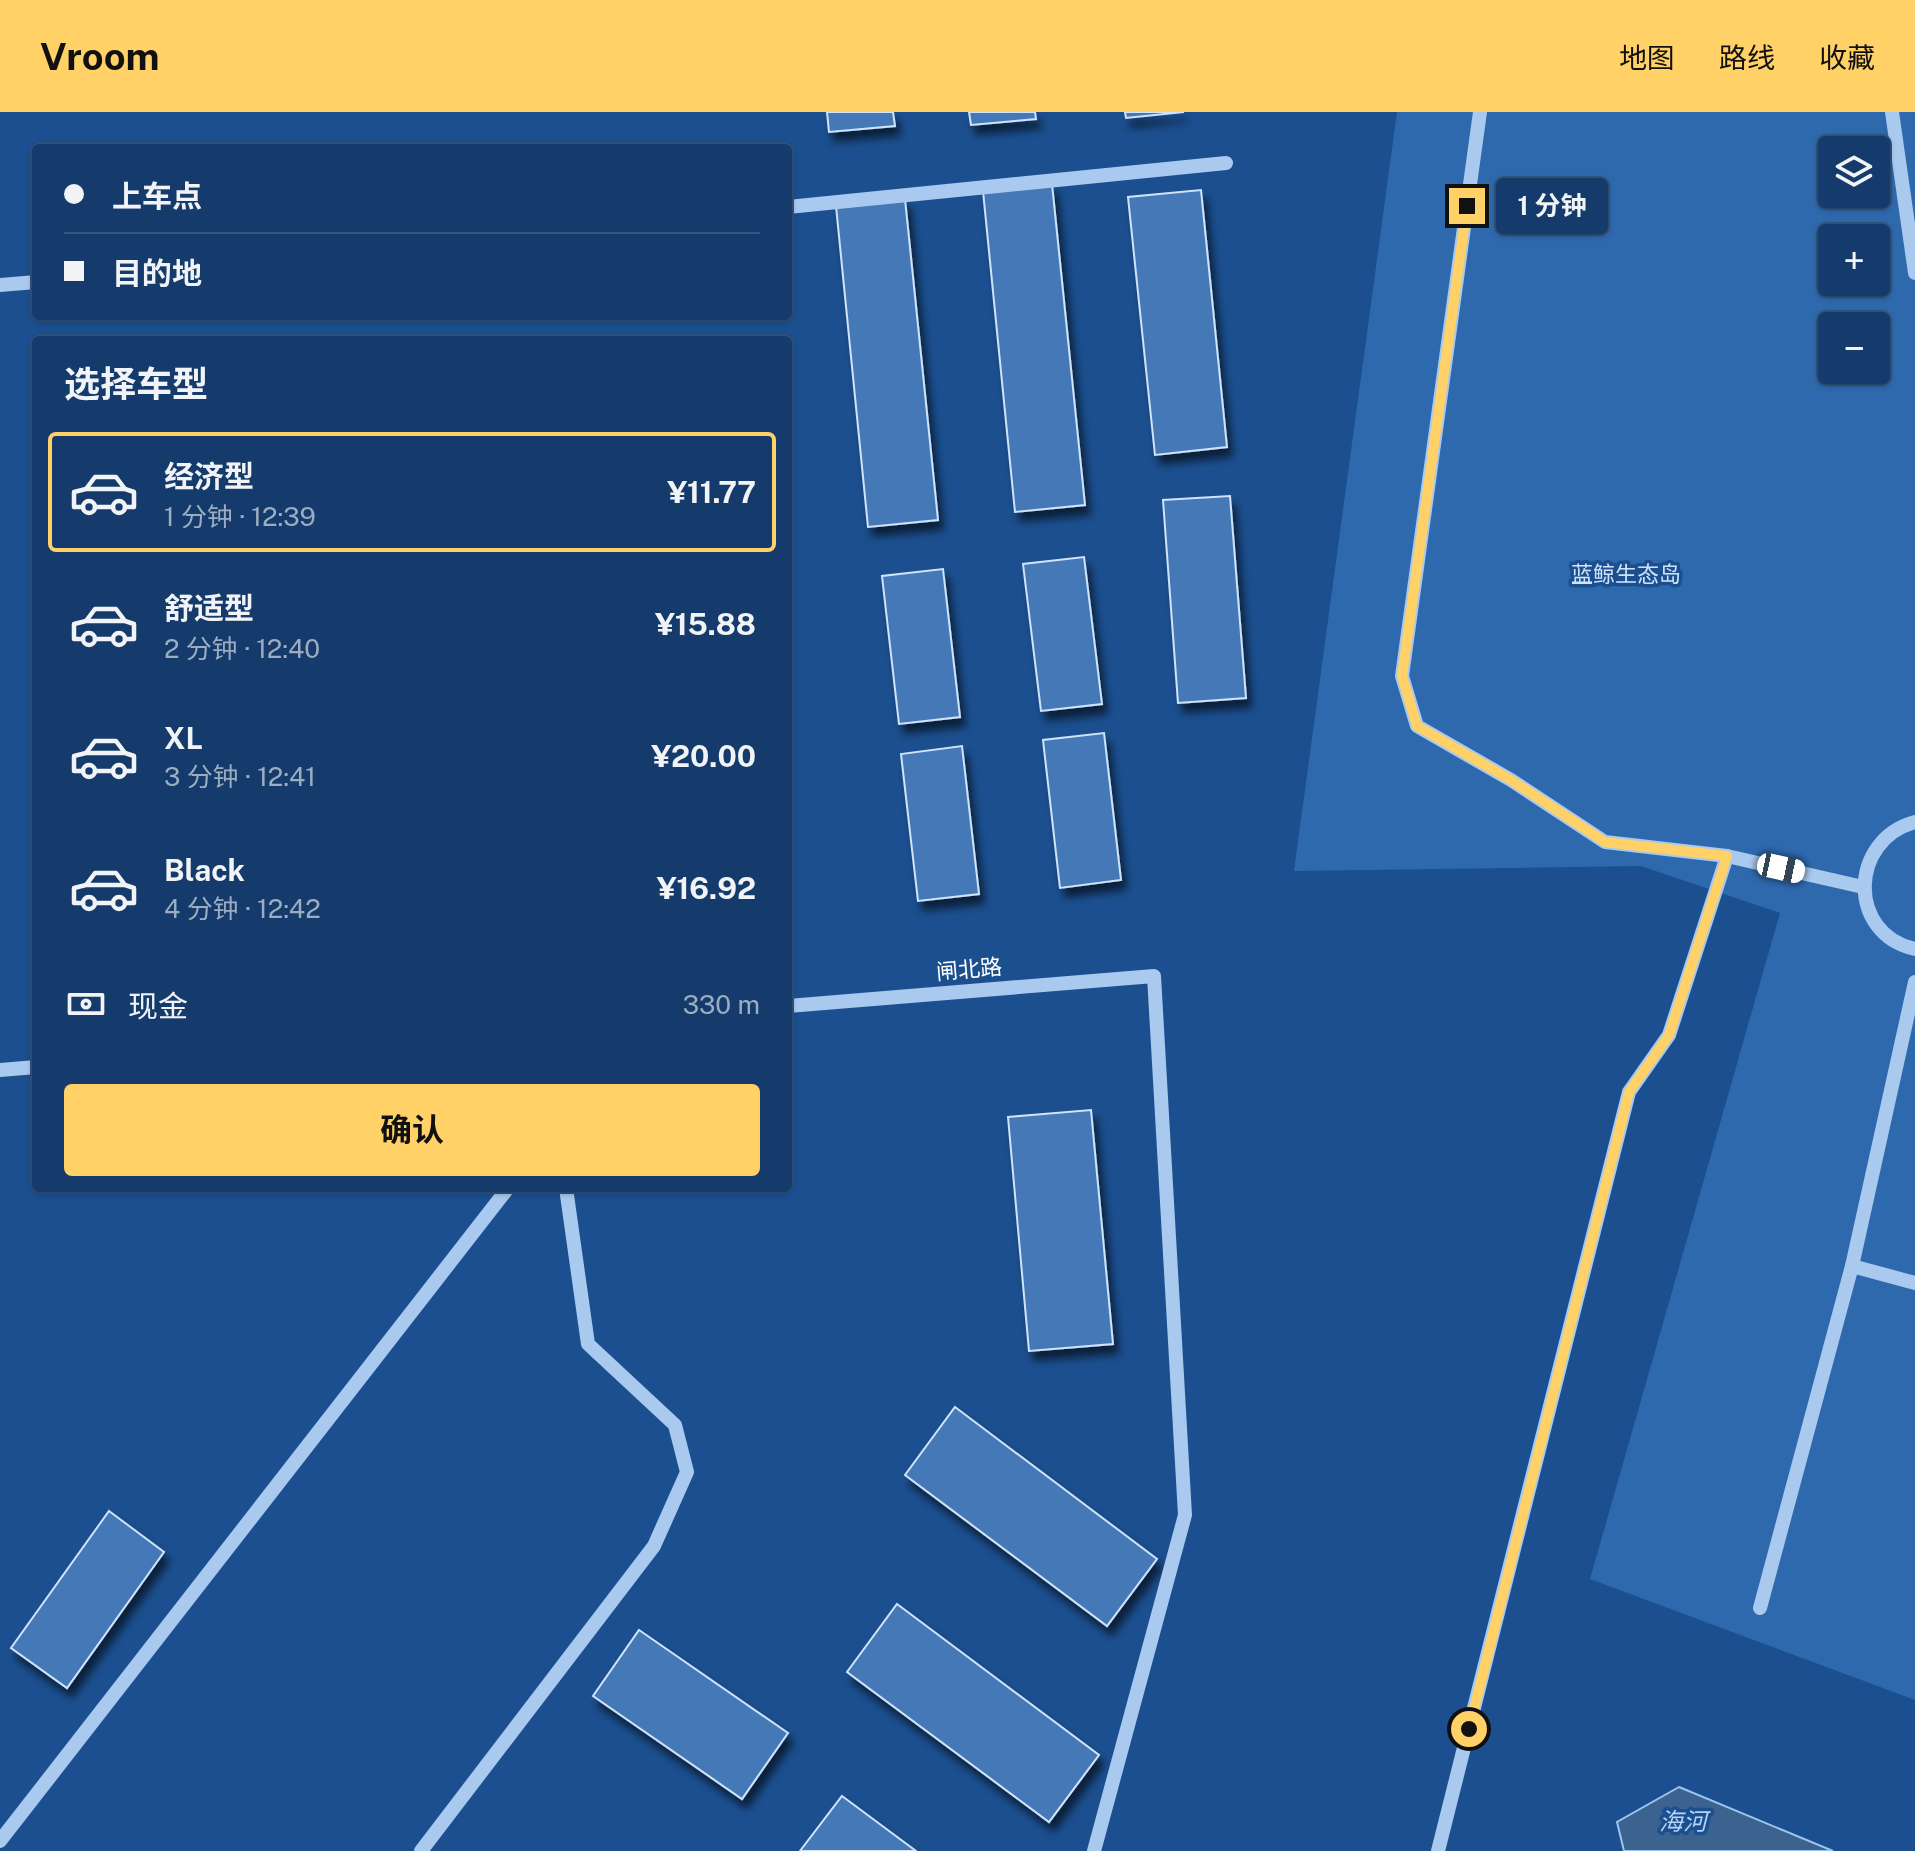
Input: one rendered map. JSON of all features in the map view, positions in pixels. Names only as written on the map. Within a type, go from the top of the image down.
[{"type":"street","points":[[1480,112],[1402,676],[1417,726],[1511,780],[1605,842],[1727,856],[1863,887]]},
{"type":"street","points":[[1892,112],[1915,273]]},
{"type":"street","points":[[792,207],[1226,163]]},
{"type":"street","points":[[0,285],[32,282]]},
{"type":"street","points":[[1915,822],[1886,836],[1873,850],[1865,868],[1863,887],[1874,923],[1887,937],[1915,949]]},
{"type":"street","points":[[1438,1851],[1629,1092],[1669,1035],[1727,856]]},
{"type":"street","name":"闸北路","points":[[792,1006],[1154,976],[1185,1515],[1094,1851]]},
{"type":"street","points":[[1760,1608],[1852,1266],[1915,982]]},
{"type":"street","points":[[0,1070],[32,1067]]},
{"type":"street","points":[[0,1841],[505,1192]]},
{"type":"street","points":[[421,1851],[654,1546],[687,1472],[675,1425],[588,1344],[567,1192]]},
{"type":"street","points":[[1852,1266],[1915,1283]]},
{"type":"green space","name":"蓝鲸生态岛","points":[[1397,112],[1915,112],[1915,1700],[1590,1579],[1780,913],[1641,866],[1294,871]]},
{"type":"water","name":"海河","points":[[1679,1787],[1833,1851],[1624,1851],[1617,1822]]},
{"type":"building","points":[[827,112],[893,112],[895,126],[829,132]]},
{"type":"building","points":[[969,112],[1035,112],[1036,119],[971,125]]},
{"type":"building","points":[[1125,112],[1184,112],[1126,118]]},
{"type":"building","points":[[1052,184],[1085,505],[1015,512],[983,191]]},
{"type":"building","points":[[1201,190],[1227,447],[1155,455],[1128,197]]},
{"type":"building","points":[[905,199],[938,520],[868,527],[836,206]]},
{"type":"building","points":[[1230,496],[1246,698],[1178,703],[1163,500]]},
{"type":"building","points":[[1084,557],[1102,704],[1041,711],[1023,564]]},
{"type":"building","points":[[943,569],[960,717],[899,724],[882,576]]},
{"type":"building","points":[[1104,733],[1121,880],[1060,888],[1043,740]]},
{"type":"building","points":[[962,746],[979,894],[918,901],[901,754]]},
{"type":"building","points":[[1091,1110],[1113,1344],[1029,1351],[1008,1117]]},
{"type":"building","points":[[955,1407],[1157,1559],[1107,1626],[905,1475]]},
{"type":"building","points":[[109,1511],[164,1552],[67,1688],[11,1648]]},
{"type":"building","points":[[897,1604],[1099,1755],[1049,1822],[847,1672]]},
{"type":"building","points":[[639,1630],[788,1733],[742,1799],[593,1696]]},
{"type":"building","points":[[842,1796],[916,1851],[800,1851]]},
{"type":"route","points":[[1467,206],[1402,676],[1417,726],[1511,780],[1605,842],[1727,856],[1669,1035],[1629,1092],[1469,1729]]}]
